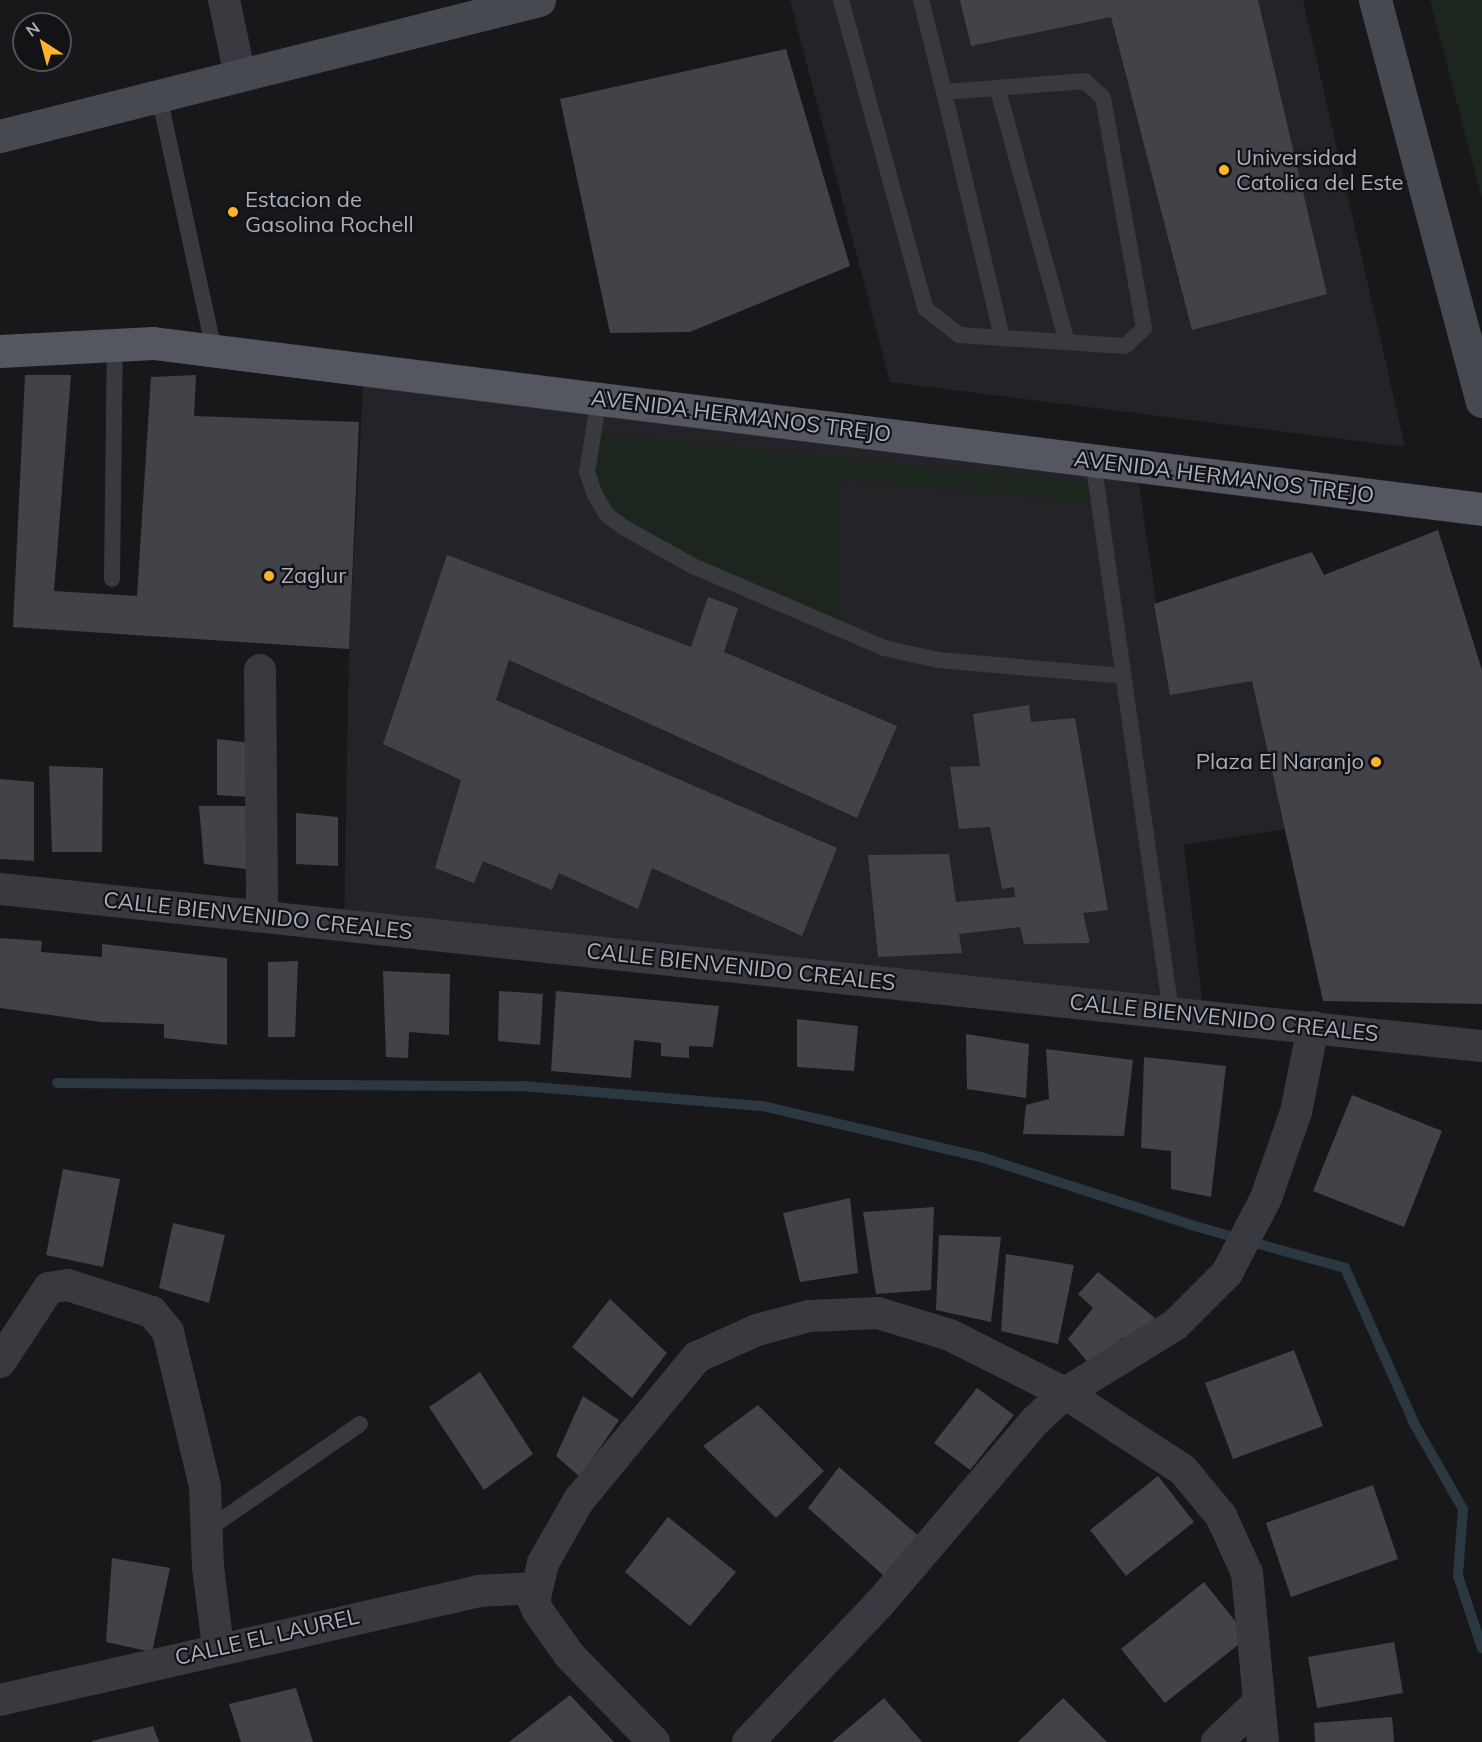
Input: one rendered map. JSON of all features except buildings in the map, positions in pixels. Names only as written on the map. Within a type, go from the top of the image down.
[{"type":"main road","points":[[0,136],[539,0]]},
{"type":"main road","points":[[1375,0],[1482,401]]},
{"type":"main road","name":"AVENIDA HERMANOS TREJO","points":[[0,351],[153,343],[1482,509]]},
{"type":"street","points":[[224,0],[240,76]]},
{"type":"street","points":[[260,670],[262,917]]},
{"type":"street","name":"CALLE BIENVENIDO CREALES","points":[[0,889],[1482,1046]]},
{"type":"street","points":[[748,1742],[880,1603],[1035,1422],[1065,1393],[1175,1325],[1227,1273],[1266,1198],[1296,1112],[1313,1027]]},
{"type":"street","points":[[0,1362],[49,1288],[68,1285],[152,1312],[168,1332],[205,1486],[207,1530],[219,1647]]},
{"type":"street","points":[[654,1742],[564,1649],[536,1606],[536,1588],[543,1563],[579,1500],[655,1403],[697,1357],[757,1330],[817,1315],[884,1314],[950,1335],[1065,1393],[1183,1470],[1221,1516],[1247,1573],[1263,1742]]},
{"type":"street","name":"CALLE EL LAUREL","points":[[0,1700],[219,1647],[478,1591],[536,1588]]},
{"type":"street","points":[[1216,1742],[1259,1702]]},
{"type":"lane","points":[[841,0],[925,308],[959,335],[1125,346],[1144,328],[1103,98],[1085,81],[998,90],[944,92]]},
{"type":"lane","points":[[921,0],[1002,338]]},
{"type":"lane","points":[[998,90],[1067,342]]},
{"type":"lane","points":[[159,96],[214,350]]},
{"type":"lane","points":[[112,579],[115,344]]},
{"type":"lane","points":[[598,398],[587,472],[595,495],[607,515],[623,527],[693,566],[884,648],[938,660],[1123,676]]},
{"type":"lane","points":[[1093,460],[1171,1012]]},
{"type":"lane","points":[[207,1530],[360,1424]]},
{"type":"shaded area","points":[[790,0],[1303,0],[1405,447],[890,382]]},
{"type":"shaded area","points":[[1430,0],[1482,0],[1482,198]]},
{"type":"shaded area","points":[[364,369],[1136,466],[1170,694],[1252,681],[1285,829],[1184,845],[1204,1016],[344,925],[349,649]]},
{"type":"shaded area","points":[[592,432],[1096,483],[1099,504],[841,480],[839,630],[623,527],[595,495]]},
{"type":"waterway","points":[[57,1083],[523,1086],[763,1106],[981,1157],[1198,1227],[1345,1268],[1415,1425],[1463,1509],[1458,1576],[1482,1648]]},
{"type":"place","name":"Universidad Catolica del Este","points":[[1224,170]]},
{"type":"place","name":"Estacion de Gasolina Rochell","points":[[233,212]]},
{"type":"place","name":"Zaglur","points":[[269,576]]},
{"type":"place","name":"Plaza El Naranjo","points":[[1376,762]]}]
